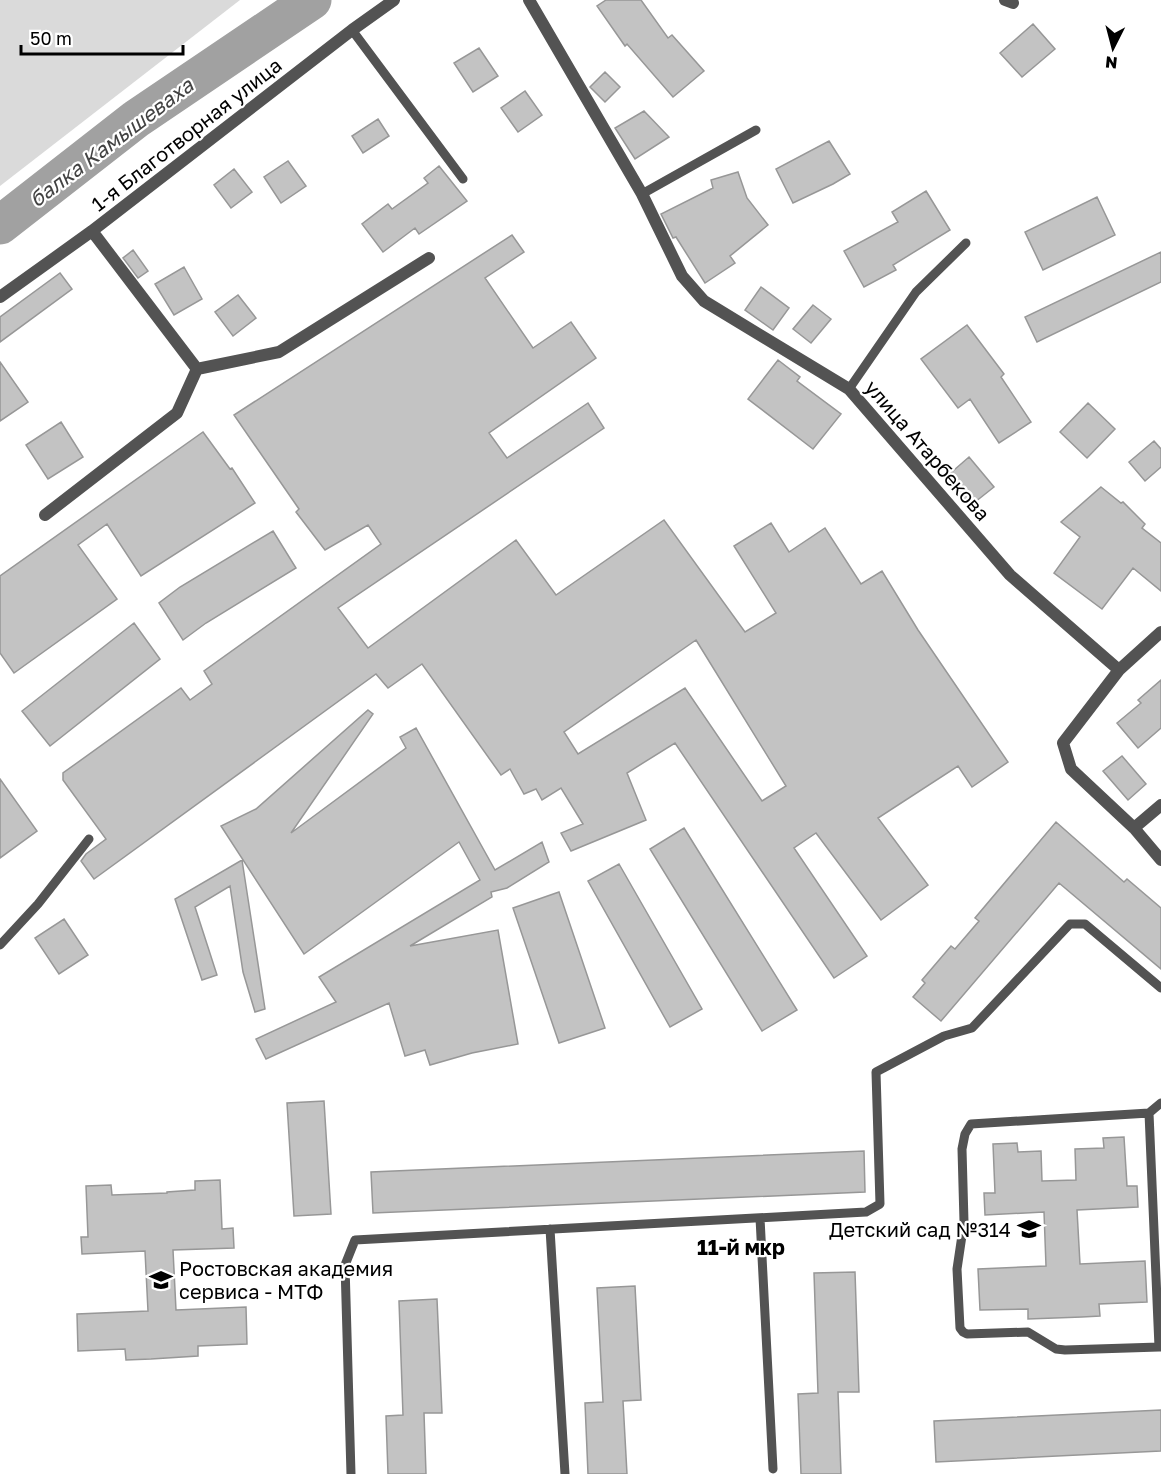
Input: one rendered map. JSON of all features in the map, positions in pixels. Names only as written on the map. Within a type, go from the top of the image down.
[{"type":"street","name":"1-я Благотворная улица","points":[[0,297],[92,231],[394,0]]},
{"type":"street","name":"улица Атарбекова","points":[[529,0],[642,194],[682,276],[704,301],[849,388],[1010,575],[1119,670]]},
{"type":"street","points":[[92,231],[197,369]]},
{"type":"street","points":[[197,369],[279,352],[429,258]]},
{"type":"street","points":[[45,515],[177,413],[197,369]]},
{"type":"street","points":[[1161,632],[1119,670],[1063,743],[1071,769],[1134,828],[1161,860]]},
{"type":"street","points":[[1134,828],[1161,805]]},
{"type":"lane","points":[[352,30],[463,179]]},
{"type":"lane","points":[[642,194],[756,130]]},
{"type":"lane","points":[[849,388],[916,292],[966,243]]},
{"type":"lane","points":[[0,945],[38,904],[89,839]]},
{"type":"lane","points":[[351,1474],[345,1265],[355,1240],[866,1212],[880,1204],[876,1072],[944,1036],[972,1028],[1070,924],[1085,924],[1161,988]]},
{"type":"lane","points":[[1149,1113],[1160,1347],[1065,1350],[1056,1349],[1028,1332],[968,1334],[963,1332],[960,1328],[957,1269],[964,1222],[962,1149],[965,1134],[971,1124],[1149,1113],[1161,1103]]},
{"type":"lane","points":[[760,1218],[773,1469]]},
{"type":"lane","points":[[550,1229],[565,1474]]},
{"type":"shaded area","points":[[0,0],[240,0],[0,186]]},
{"type":"building","points":[[606,0],[641,0],[668,38],[672,35],[704,71],[673,97],[627,44],[625,46],[597,6]]},
{"type":"building","points":[[1033,24],[1055,49],[1022,77],[1000,53]]},
{"type":"building","points":[[479,48],[498,76],[473,92],[454,63]]},
{"type":"building","points":[[605,72],[620,87],[605,102],[590,87]]},
{"type":"building","points":[[525,91],[542,115],[518,132],[501,108]]},
{"type":"building","points":[[644,111],[669,137],[635,159],[615,128]]},
{"type":"building","points":[[378,119],[389,136],[363,153],[352,136]]},
{"type":"building","points":[[829,141],[850,174],[793,203],[776,169]]},
{"type":"building","points":[[288,161],[306,186],[281,203],[264,177]]},
{"type":"building","points":[[439,166],[467,201],[419,234],[415,228],[383,252],[362,224],[388,204],[392,209],[428,183],[424,178]]},
{"type":"building","points":[[234,169],[252,192],[231,208],[214,185]]},
{"type":"building","points":[[738,172],[747,198],[768,225],[730,256],[735,263],[705,283],[676,237],[673,238],[661,214],[713,188],[711,180]]},
{"type":"building","points":[[926,191],[950,230],[893,265],[896,270],[864,287],[844,251],[898,222],[892,212]]},
{"type":"building","points":[[1097,197],[1115,235],[1043,270],[1025,232]]},
{"type":"building","points":[[512,235],[524,252],[485,278],[533,348],[571,322],[596,358],[489,433],[507,458],[588,403],[604,428],[338,608],[368,648],[516,540],[556,595],[664,520],[745,632],[776,613],[734,546],[771,523],[789,552],[825,528],[861,584],[882,571],[918,630],[1008,762],[972,787],[958,766],[878,818],[928,885],[881,920],[816,833],[794,848],[867,956],[834,978],[675,743],[627,773],[646,820],[571,851],[561,833],[583,824],[561,788],[542,800],[536,789],[524,794],[510,769],[501,775],[422,664],[388,688],[376,674],[94,879],[81,861],[86,854],[106,839],[63,780],[63,773],[181,688],[190,700],[212,684],[204,671],[381,544],[368,525],[325,550],[296,512],[299,509],[234,415]],"holes":[[[696,640],[786,786],[762,801],[685,688],[578,754],[564,732]]]},
{"type":"building","points":[[133,250],[148,271],[138,278],[123,258]]},
{"type":"building","points":[[1161,252],[1161,282],[1037,342],[1025,317]]},
{"type":"building","points":[[184,267],[202,299],[174,315],[155,284]]},
{"type":"building","points":[[60,273],[72,289],[0,342],[0,317]]},
{"type":"building","points":[[761,287],[789,308],[773,330],[745,310]]},
{"type":"building","points":[[238,295],[256,318],[233,336],[215,312]]},
{"type":"building","points":[[813,305],[831,319],[811,343],[793,329]]},
{"type":"building","points":[[967,325],[1004,374],[1001,377],[1031,422],[999,443],[970,399],[958,408],[921,359]]},
{"type":"building","points":[[778,360],[800,377],[797,381],[841,414],[813,449],[748,399]]},
{"type":"building","points":[[0,362],[28,402],[0,421]]},
{"type":"building","points":[[1088,403],[1115,429],[1087,458],[1060,432]]},
{"type":"building","points":[[61,422],[83,457],[48,479],[26,445]]},
{"type":"building","points":[[203,432],[230,469],[232,468],[255,503],[141,576],[107,524],[78,545],[117,599],[14,673],[0,653],[0,576]]},
{"type":"building","points":[[1154,441],[1161,449],[1161,467],[1145,481],[1129,462]]},
{"type":"building","points":[[969,457],[994,487],[970,506],[946,477]]},
{"type":"building","points":[[1101,487],[1121,503],[1123,502],[1145,524],[1142,528],[1161,543],[1161,591],[1133,568],[1102,609],[1054,573],[1080,537],[1061,522]]},
{"type":"building","points":[[273,531],[296,568],[206,623],[183,640],[159,603],[180,587]]},
{"type":"building","points":[[134,623],[160,659],[50,746],[22,711]]},
{"type":"building","points":[[1161,680],[1161,728],[1138,748],[1117,723],[1141,703],[1138,700]]},
{"type":"building","points":[[368,710],[373,714],[291,833],[406,748],[400,737],[416,728],[495,870],[542,842],[549,862],[507,888],[491,892],[492,897],[410,946],[498,930],[518,1044],[472,1053],[430,1065],[425,1050],[405,1056],[389,1003],[266,1059],[256,1039],[336,1002],[319,977],[480,880],[459,842],[304,954],[221,826],[256,809]]},
{"type":"building","points":[[1122,756],[1146,784],[1128,800],[1103,771]]},
{"type":"building","points":[[0,779],[37,831],[0,858]]},
{"type":"building","points":[[1056,822],[1124,882],[1127,879],[1161,908],[1161,969],[1059,883],[941,1021],[913,997],[925,983],[922,980],[951,946],[955,949],[979,921],[975,918]]},
{"type":"building","points":[[684,828],[797,1010],[762,1031],[650,849]]},
{"type":"building","points":[[242,860],[265,1009],[255,1012],[243,972],[230,886],[195,907],[217,975],[202,980],[175,899]]},
{"type":"building","points":[[619,864],[702,1009],[670,1027],[588,881]]},
{"type":"building","points":[[559,892],[605,1028],[559,1043],[513,908]]},
{"type":"building","points":[[64,919],[88,955],[59,974],[35,938]]},
{"type":"building","points":[[324,1101],[331,1214],[294,1216],[287,1103]]},
{"type":"building","points":[[1124,1137],[1127,1186],[1137,1186],[1138,1207],[1077,1210],[1080,1264],[1145,1261],[1147,1302],[1099,1304],[1100,1316],[1082,1317],[1028,1319],[1028,1309],[980,1310],[978,1269],[1046,1266],[1044,1212],[985,1215],[984,1193],[995,1193],[993,1144],[1017,1143],[1018,1152],[1041,1151],[1042,1181],[1076,1180],[1075,1149],[1104,1148],[1103,1138]]},
{"type":"building","points":[[864,1151],[865,1192],[373,1213],[371,1172]]},
{"type":"building","name":"Ростовская академия сервиса - МТФ","points":[[220,1180],[222,1229],[233,1228],[234,1248],[173,1250],[176,1310],[246,1307],[247,1344],[198,1346],[198,1356],[151,1359],[126,1360],[125,1349],[78,1351],[77,1314],[148,1311],[145,1251],[82,1254],[81,1237],[88,1237],[86,1186],[111,1185],[112,1195],[167,1193],[195,1190],[195,1181]]},
{"type":"building","points":[[855,1272],[859,1392],[838,1392],[841,1474],[801,1474],[798,1394],[818,1393],[814,1273]]},
{"type":"building","points":[[635,1286],[641,1400],[623,1401],[627,1474],[588,1474],[585,1403],[603,1402],[597,1288]]},
{"type":"building","points":[[437,1299],[442,1413],[424,1413],[426,1474],[388,1474],[386,1416],[403,1415],[399,1301]]},
{"type":"building","points":[[1161,1410],[1161,1451],[936,1462],[934,1421]]},
{"type":"waterway","name":"балка Камышеваха","points":[[0,225],[136,119],[312,0]]},
{"type":"place","name":"Детский сад №314","points":[[1029,1229]]},
{"type":"place","name":"Ростовская академия сервиса - МТФ","points":[[161,1280]]},
{"type":"district","name":"11-й мкр","points":[[741,1247]]}]
